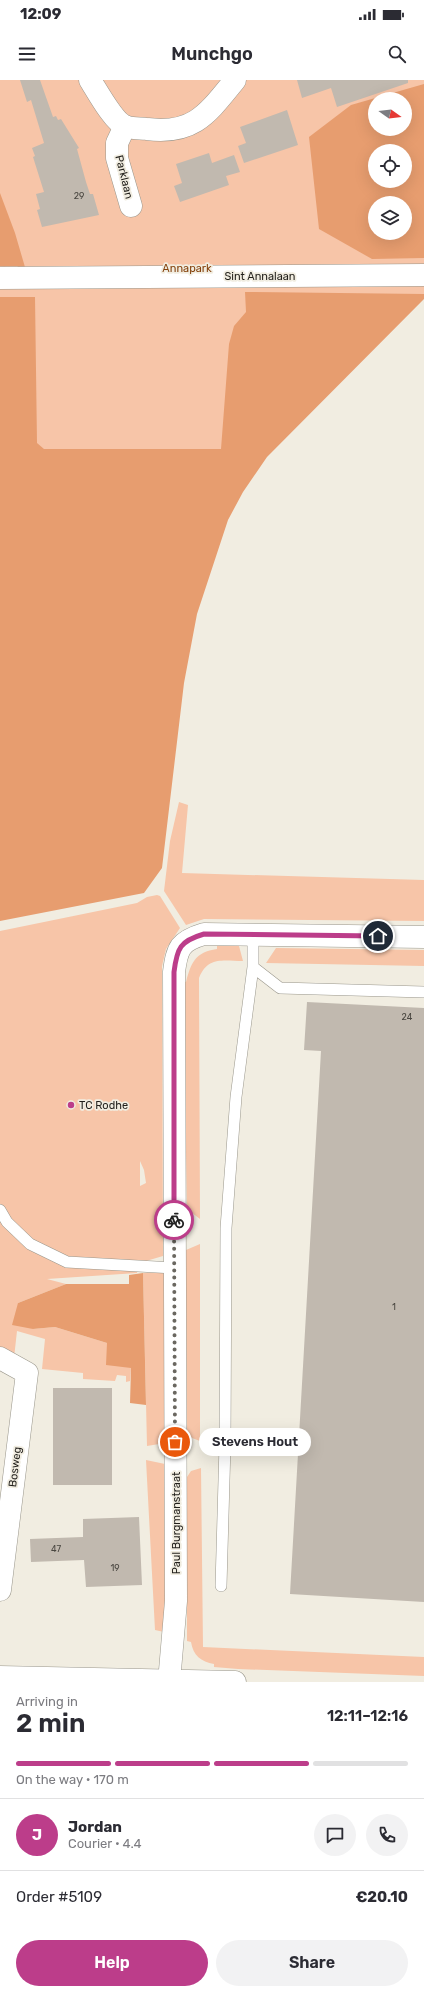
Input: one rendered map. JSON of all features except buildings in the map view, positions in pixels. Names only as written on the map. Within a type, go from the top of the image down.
[{"type":"street","points":[[90,80],[109,110],[125,126],[159,131],[185,127],[200,120],[236,80]]},
{"type":"street","name":"Parklaan","points":[[125,126],[117,143],[117,158],[132,206]]},
{"type":"street","name":"Sint Annalaan","points":[[0,278],[424,275]]},
{"type":"street","name":"Paul Burgmanstraat","points":[[169,1681],[176,1601],[174,972],[177,952],[190,938],[204,934],[254,934]]},
{"type":"street","points":[[254,934],[424,938]]},
{"type":"street","name":"Bosweg","points":[[0,1358],[26,1373],[0,1590]]},
{"type":"street","points":[[0,1677],[235,1682]]},
{"type":"lane","points":[[221,1586],[225,1445],[226,1228],[236,1097],[253,967],[254,934]]},
{"type":"lane","points":[[253,967],[280,988],[424,992]]},
{"type":"lane","points":[[0,1210],[7,1222],[30,1244],[67,1262],[174,1268]]},
{"type":"green space","name":"Annapark","points":[[0,80],[424,80],[424,294],[242,479],[0,917]]},
{"type":"green space","points":[[179,802],[188,805],[182,873],[424,880],[424,921],[204,919],[186,925],[164,891],[170,841]]},
{"type":"green space","name":"TC Rodhe","points":[[157,895],[160,896],[180,928],[166,949],[162,966],[163,1256],[146,1261],[137,1260],[137,1273],[47,1279],[66,1284],[18,1303],[33,1329],[55,1327],[107,1343],[131,1368],[130,1381],[126,1382],[126,1376],[117,1375],[115,1381],[83,1379],[83,1373],[42,1369],[45,1339],[17,1331],[14,1358],[0,1351],[0,931],[137,903],[147,897]],"holes":[[[140,1161],[144,1170],[146,1183],[140,1186]]]},
{"type":"green space","points":[[217,946],[239,946],[243,961],[217,961],[207,966],[199,978],[200,1219],[187,1209],[183,981],[186,982],[192,964],[195,960],[210,950],[217,949]]},
{"type":"green space","points":[[276,948],[424,950],[424,966],[266,963]]},
{"type":"green space","points":[[200,1244],[200,1441],[192,1438],[186,1428],[186,1250]]},
{"type":"green space","points":[[162,1272],[164,1274],[165,1443],[147,1446],[143,1273]]},
{"type":"green space","points":[[146,1460],[165,1464],[166,1613],[164,1632],[155,1630]]},
{"type":"green space","points":[[201,1468],[203,1647],[424,1657],[424,1676],[214,1667],[214,1664],[205,1662],[198,1657],[192,1647],[191,1642],[187,1641],[187,1477],[191,1471]]},
{"type":"shaded area","points":[[424,84],[424,258],[372,259],[319,229],[309,137],[351,105],[368,100],[368,136],[412,136],[412,92],[396,92]]},
{"type":"shaded area","points":[[0,193],[15,233],[27,274],[17,266],[0,266]]},
{"type":"shaded area","points":[[245,292],[424,294],[424,299],[267,457],[243,492],[228,520],[197,614],[184,683],[162,868],[144,893],[0,921],[0,297],[35,297],[37,443],[44,449],[221,449],[229,344],[234,326],[246,312]]},
{"type":"shaded area","points":[[143,1273],[146,1405],[130,1403],[131,1368],[106,1365],[107,1343],[55,1327],[33,1329],[12,1325],[18,1303],[66,1284],[129,1284],[129,1275]]},
{"type":"way so far","points":[[174,1220],[175,1442]]},
{"type":"place","name":"TC Rodhe","points":[[71,1105]]},
{"type":"place","name":"Stevens Hout","points":[[175,1442]]},
{"type":"route","points":[[174,1220],[174,972],[177,952],[190,938],[204,934],[378,936]]}]
